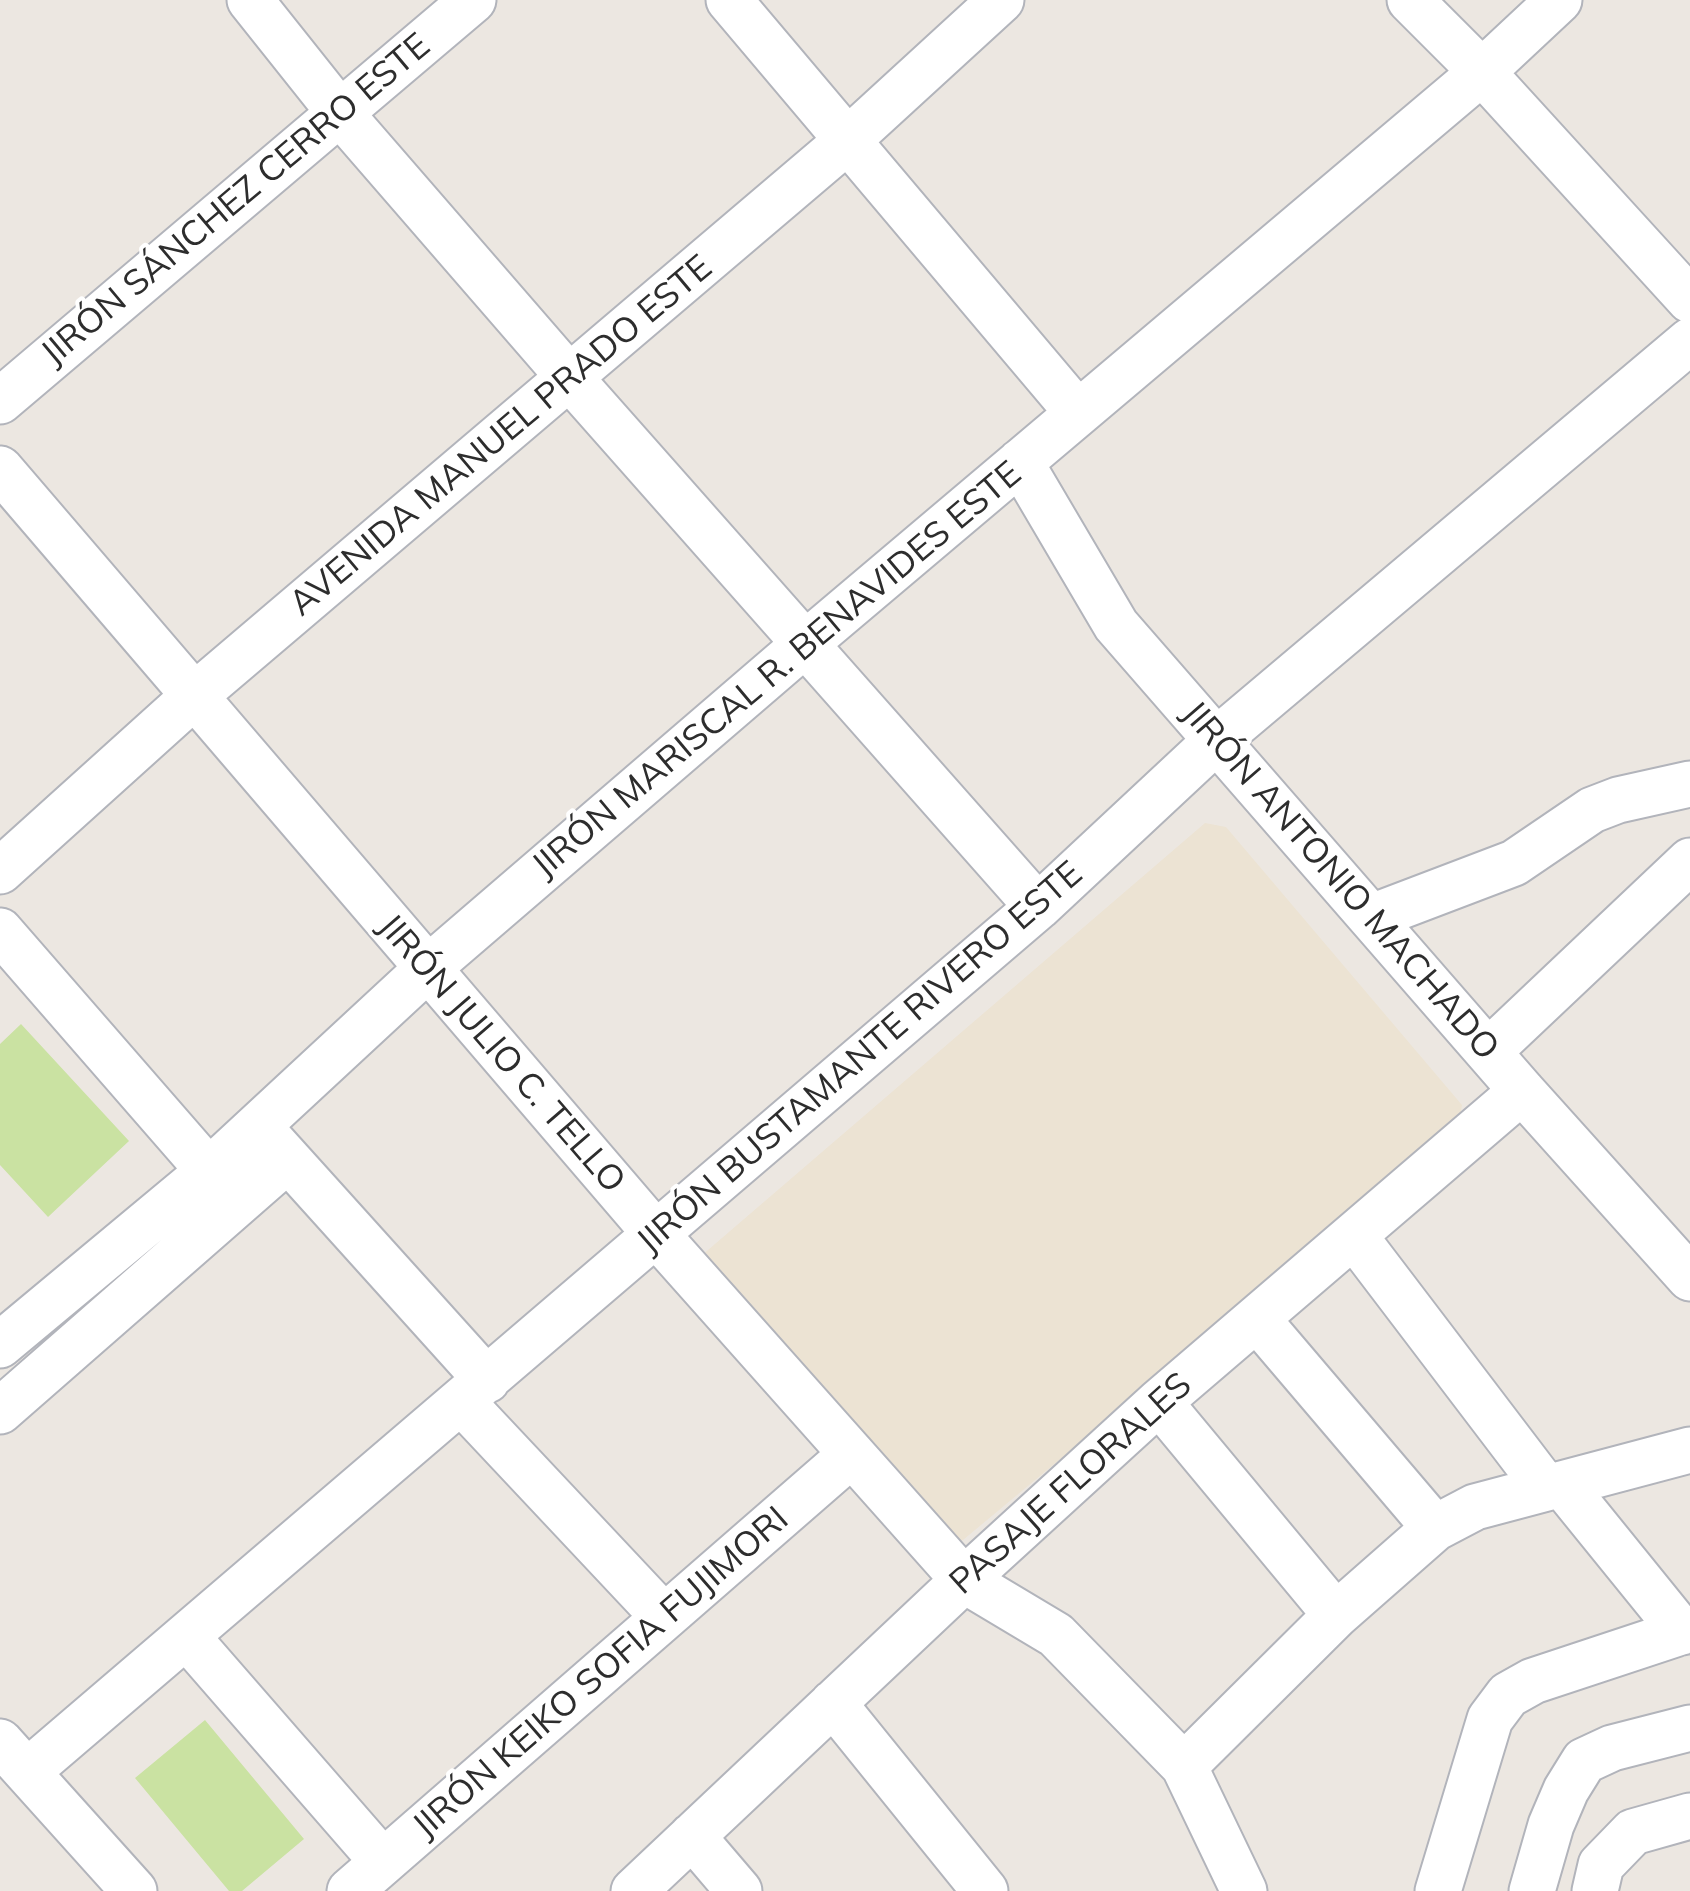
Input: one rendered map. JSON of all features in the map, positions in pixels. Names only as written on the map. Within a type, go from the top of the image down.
[{"type":"street","points":[[250,0],[340,113],[569,377],[1038,907]]},
{"type":"street","name":"JIRÓN SÁNCHEZ CERRO ESTE","points":[[0,400],[473,0]]},
{"type":"street","points":[[728,0],[1078,413]]},
{"type":"street","name":"AVENIDA MANUEL PRADO ESTE","points":[[0,871],[193,697],[847,141],[1001,0]]},
{"type":"street","points":[[1410,0],[1482,72],[1690,300]]},
{"type":"street","name":"JIRÓN MARISCAL R. BENAVIDES ESTE","points":[[3,1336],[209,1171],[273,1143],[427,969],[1482,72],[1558,0]]},
{"type":"street","name":"JIRÓN BUSTAMANTE RIVERO ESTE","points":[[14,1757],[186,1637],[1038,907],[1218,739],[1690,341]]},
{"type":"street","name":"JIRÓN ANTONIO MACHADO","points":[[1020,462],[1116,625],[1522,1091],[1685,1261]]},
{"type":"street","name":"JIRÓN JULIO C. TELLO","points":[[0,469],[656,1234],[964,1580],[1056,1636],[1184,1766],[1244,1891]]},
{"type":"street","points":[[1372,917],[1514,863],[1592,810],[1690,784]]},
{"type":"street","points":[[1488,1052],[1690,861]]},
{"type":"street","points":[[0,931],[209,1171]]},
{"type":"street","name":"PASAJE FLORALES","points":[[634,1891],[1159,1402],[1522,1091]]},
{"type":"street","points":[[0,1411],[42,1374],[273,1143],[664,1617]]},
{"type":"street","points":[[1355,1237],[1554,1486],[1686,1631],[1533,1681],[1508,1695],[1490,1719],[1438,1891]]},
{"type":"street","points":[[1257,1319],[1435,1528]]},
{"type":"street","points":[[3,1336],[42,1374]]},
{"type":"street","points":[[1159,1402],[1336,1615]]},
{"type":"street","points":[[1184,1766],[1336,1615],[1435,1528],[1475,1507],[1690,1450]]},
{"type":"street","name":"JIRÓN KEIKO SOFIA FUJIMORI","points":[[350,1891],[852,1454]]},
{"type":"street","points":[[186,1637],[384,1862]]},
{"type":"street","points":[[834,1704],[985,1891]]},
{"type":"street","points":[[1532,1891],[1551,1825],[1584,1761],[1612,1748],[1690,1728]]},
{"type":"street","points":[[14,1757],[134,1891]]},
{"type":"street","points":[[1596,1891],[1602,1865],[1633,1832],[1690,1816]]},
{"type":"street","points":[[692,1836],[739,1891]]},
{"type":"shaded area","points":[[1205,823],[1226,827],[1462,1105],[1458,1128],[963,1540],[952,1544],[694,1262]]},
{"type":"green space","points":[[21,1024],[129,1141],[48,1217],[0,1165],[0,1044]]},
{"type":"green space","points":[[205,1720],[304,1839],[242,1891],[229,1891],[135,1778]]}]
